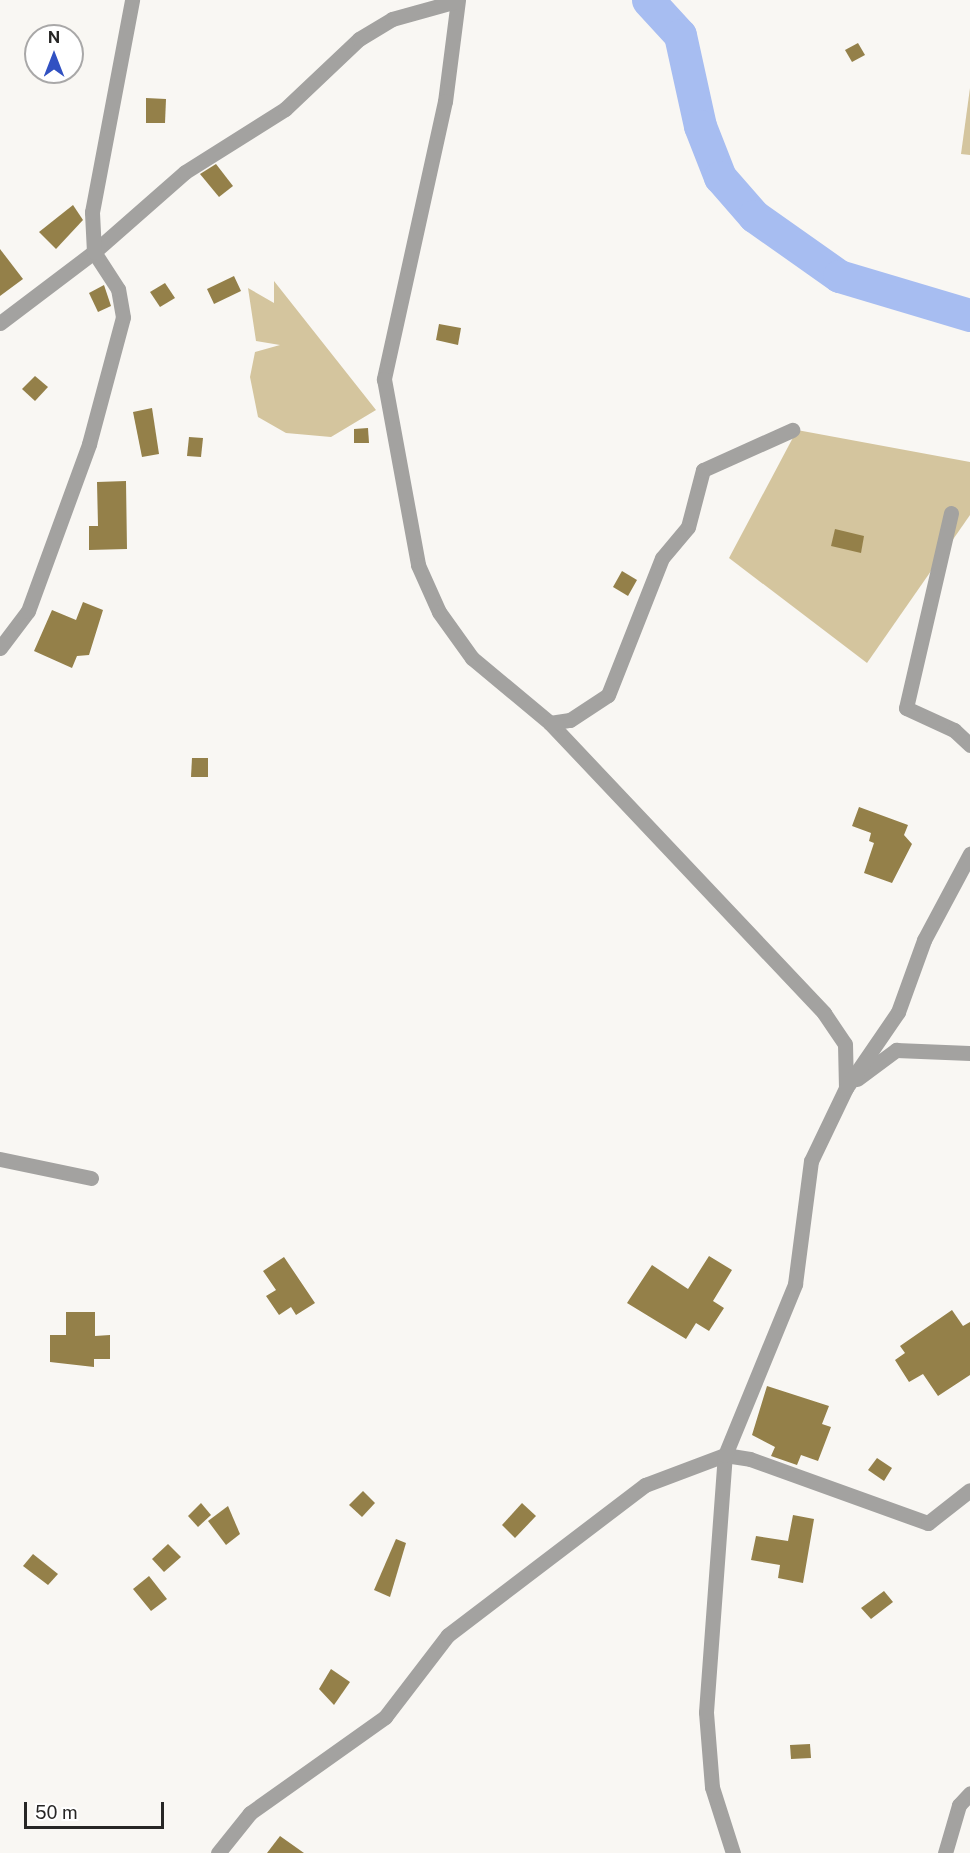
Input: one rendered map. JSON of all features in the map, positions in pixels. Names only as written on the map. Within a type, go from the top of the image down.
[{"type":"street","points":[[0,648],[32,600],[89,444],[123,317],[118,289],[94,252],[92,212],[132,0]]},
{"type":"street","points":[[0,323],[94,252],[185,172],[285,110],[359,39],[392,19],[458,1],[445,101],[420,197],[384,396],[417,565],[438,612],[472,658],[550,723],[824,1013],[845,1044],[846,1088]]},
{"type":"street","points":[[550,723],[585,713],[608,695],[662,558],[688,527],[703,470],[792,430]]},
{"type":"street","points":[[951,513],[906,708],[954,730],[970,745]]},
{"type":"street","points":[[733,1853],[712,1787],[706,1712],[725,1455],[795,1284],[811,1161],[846,1088],[898,1012],[924,940],[970,854]]},
{"type":"street","points":[[846,1088],[896,1050],[970,1053]]},
{"type":"street","points":[[0,1159],[91,1178]]},
{"type":"street","points":[[219,1853],[250,1813],[385,1717],[448,1635],[645,1485],[725,1455],[750,1459],[928,1523],[970,1490]]},
{"type":"street","points":[[945,1853],[959,1805],[970,1793]]},
{"type":"shaded area","points":[[970,88],[970,155],[961,154]]},
{"type":"shaded area","points":[[274,281],[376,410],[331,437],[286,433],[258,417],[250,377],[255,352],[280,345],[256,341],[248,288],[274,303]]},
{"type":"shaded area","points":[[797,430],[970,462],[970,515],[867,663],[729,558]]},
{"type":"building","points":[[858,43],[865,55],[852,62],[845,50]]},
{"type":"building","points":[[146,98],[166,99],[165,123],[146,123]]},
{"type":"building","points":[[216,164],[233,186],[219,197],[200,174]]},
{"type":"building","points":[[73,205],[83,220],[56,249],[39,232]]},
{"type":"building","points":[[0,249],[23,279],[0,296]]},
{"type":"building","points":[[234,276],[241,291],[214,304],[207,289]]},
{"type":"building","points":[[165,283],[175,298],[160,307],[150,292]]},
{"type":"building","points":[[104,285],[111,306],[98,312],[89,293]]},
{"type":"building","points":[[439,324],[461,328],[458,345],[436,340]]},
{"type":"building","points":[[35,376],[48,387],[35,401],[22,389]]},
{"type":"building","points":[[152,408],[159,454],[142,457],[133,412]]},
{"type":"building","points":[[368,428],[369,443],[354,443],[354,429]]},
{"type":"building","points":[[189,437],[203,438],[201,457],[187,456]]},
{"type":"building","points":[[126,481],[127,549],[89,550],[89,526],[98,526],[97,482]]},
{"type":"building","points":[[835,529],[864,536],[861,553],[831,546]]},
{"type":"building","points":[[622,571],[637,580],[628,596],[613,587]]},
{"type":"building","points":[[83,602],[103,610],[89,655],[77,656],[72,668],[34,651],[52,610],[76,620]]},
{"type":"building","points":[[192,758],[208,758],[208,777],[191,777]]},
{"type":"building","points":[[859,807],[908,825],[904,835],[912,844],[892,883],[864,873],[874,843],[869,841],[871,833],[852,826]]},
{"type":"building","points":[[709,1256],[732,1270],[713,1301],[724,1308],[709,1331],[696,1323],[686,1339],[627,1303],[652,1265],[688,1289]]},
{"type":"building","points":[[284,1257],[315,1303],[296,1315],[291,1307],[279,1315],[266,1296],[276,1290],[263,1271]]},
{"type":"building","points":[[952,1310],[963,1326],[970,1322],[970,1375],[938,1396],[923,1374],[909,1382],[895,1360],[905,1353],[900,1346]]},
{"type":"building","points":[[66,1312],[95,1312],[95,1336],[110,1335],[110,1359],[94,1359],[94,1367],[50,1362],[50,1335],[66,1335]]},
{"type":"building","points":[[767,1386],[829,1406],[822,1424],[831,1427],[818,1461],[801,1455],[797,1465],[771,1456],[775,1447],[752,1435]]},
{"type":"building","points":[[877,1458],[892,1468],[884,1481],[868,1470]]},
{"type":"building","points":[[363,1491],[375,1503],[362,1517],[349,1505]]},
{"type":"building","points":[[201,1503],[211,1515],[198,1527],[188,1516]]},
{"type":"building","points":[[522,1503],[536,1516],[515,1538],[502,1525]]},
{"type":"building","points":[[228,1506],[240,1534],[226,1545],[208,1521]]},
{"type":"building","points":[[793,1515],[814,1519],[803,1583],[778,1578],[780,1565],[751,1560],[756,1536],[788,1541]]},
{"type":"building","points":[[396,1539],[406,1543],[390,1597],[374,1590]]},
{"type":"building","points":[[168,1544],[181,1557],[164,1572],[152,1559]]},
{"type":"building","points":[[33,1554],[58,1574],[48,1585],[23,1566]]},
{"type":"building","points":[[149,1576],[167,1599],[151,1611],[133,1589]]},
{"type":"building","points":[[884,1591],[893,1602],[871,1619],[861,1608]]},
{"type":"building","points":[[331,1669],[350,1682],[334,1705],[319,1689]]},
{"type":"building","points":[[810,1744],[811,1758],[791,1759],[790,1745]]},
{"type":"building","points":[[280,1836],[304,1853],[267,1853]]},
{"type":"waterway","points":[[648,0],[680,35],[700,126],[720,177],[754,216],[839,276],[970,315]]}]
